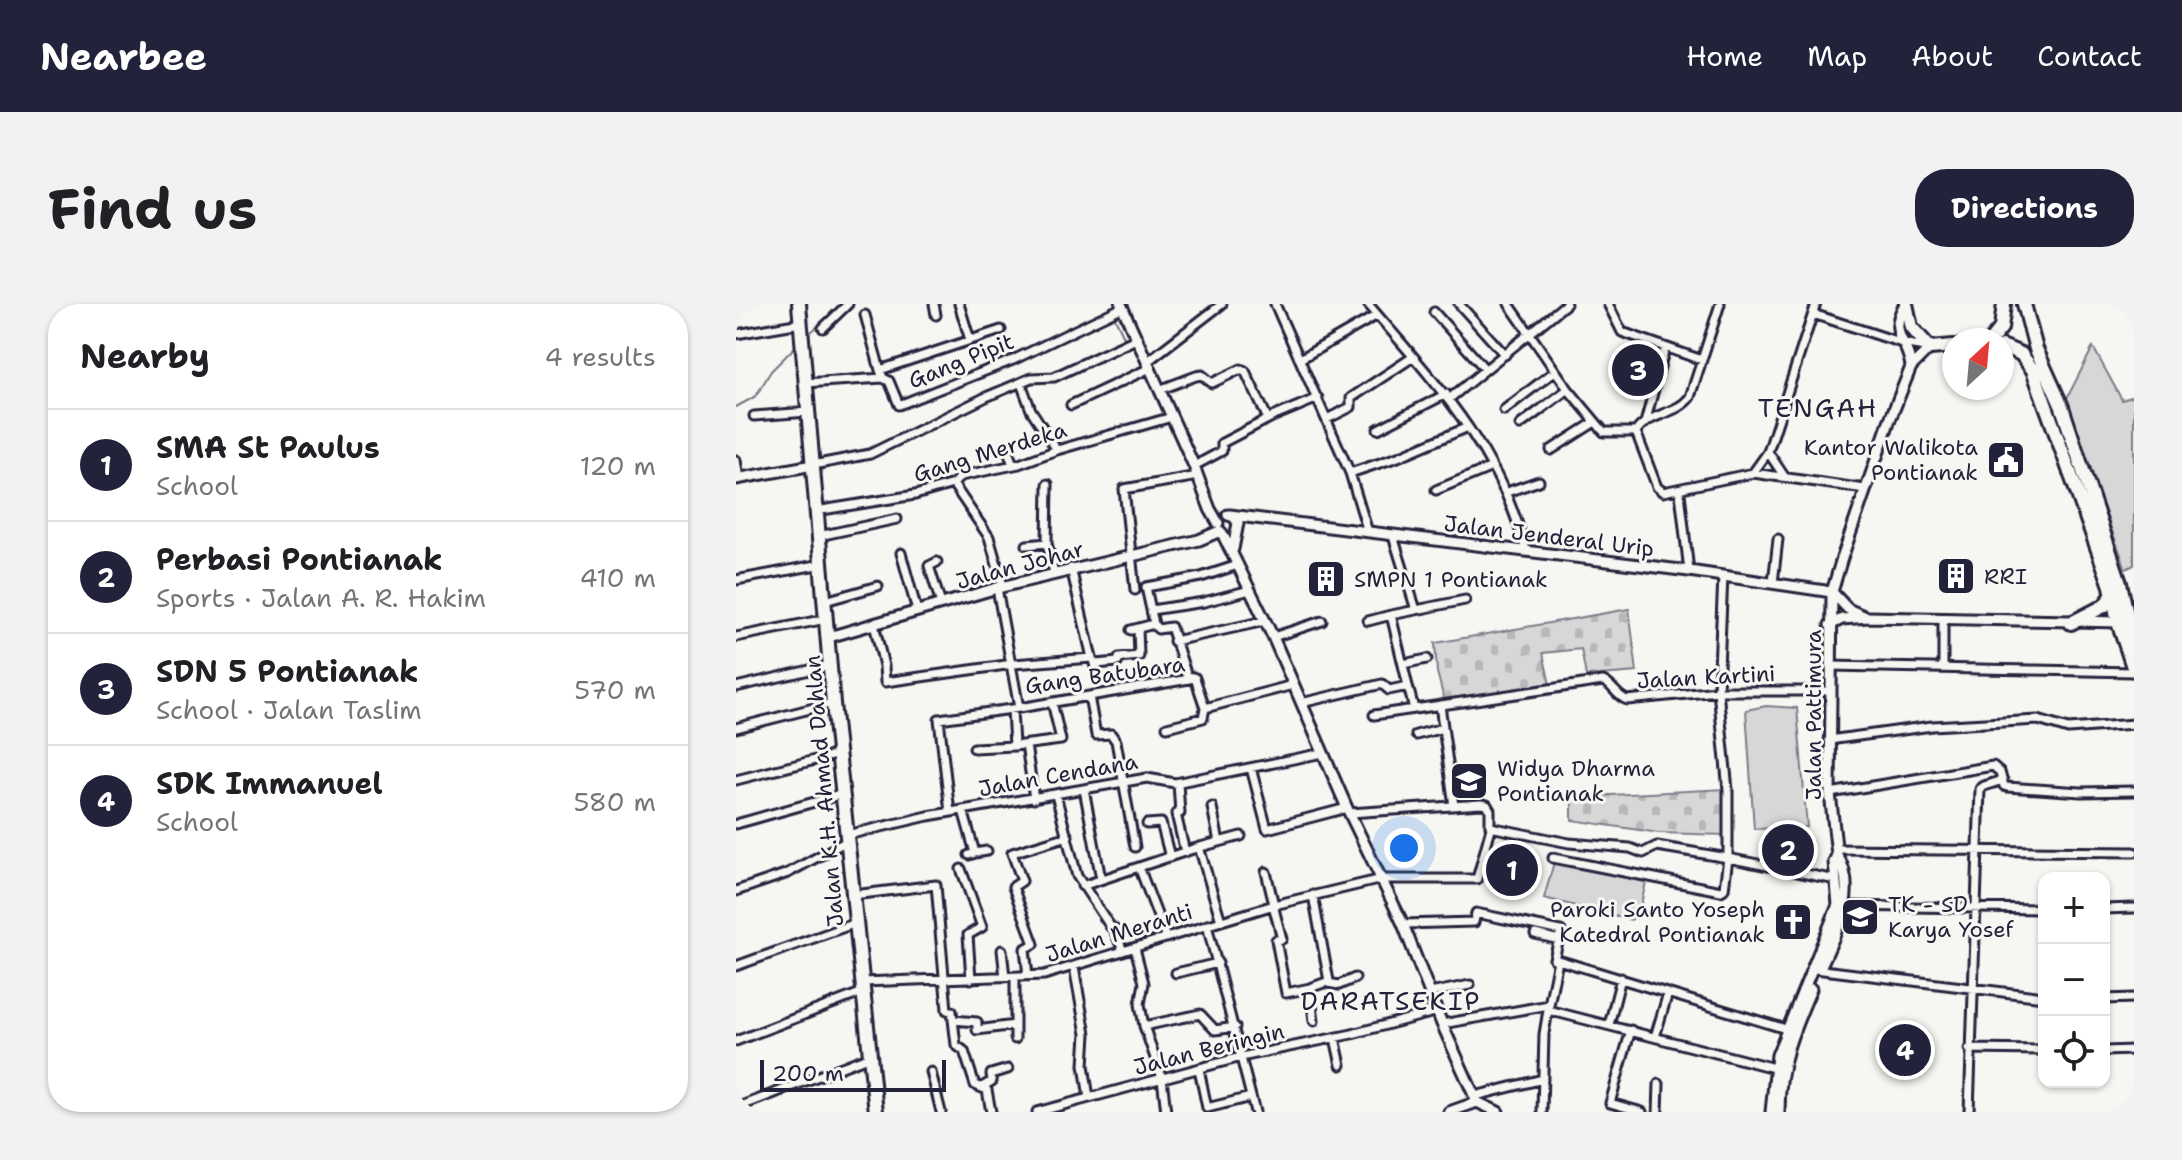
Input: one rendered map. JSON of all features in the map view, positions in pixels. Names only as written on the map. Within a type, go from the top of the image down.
[{"type":"main road","name":"Jalan K.H. Ahmad Dahlan","points":[[799,304],[833,703],[874,1111]]},
{"type":"main road","points":[[1905,304],[1911,327],[1930,348],[1942,347]]},
{"type":"main road","points":[[2001,328],[2004,304]]},
{"type":"main road","points":[[2024,304],[2033,370],[2112,596],[2134,646]]},
{"type":"main road","points":[[2014,350],[2031,354],[2062,407],[2120,583],[2123,622],[2134,671]]},
{"type":"main road","points":[[2071,623],[2104,606],[2112,596]]},
{"type":"street","points":[[823,328],[848,304]]},
{"type":"street","points":[[934,304],[936,315]]},
{"type":"street","points":[[959,304],[970,340]]},
{"type":"street","points":[[1071,405],[1149,365],[1222,304]]},
{"type":"street","points":[[1275,304],[1350,473],[1368,532]]},
{"type":"street","points":[[1368,304],[1448,396],[1468,427],[1507,492],[1526,551]]},
{"type":"street","points":[[1459,304],[1505,355]]},
{"type":"street","points":[[1509,304],[1568,389],[1606,433],[1636,432],[1645,423],[1686,403],[1720,304]]},
{"type":"street","points":[[1378,429],[1448,396],[1505,355],[1566,304]]},
{"type":"street","points":[[1608,304],[1620,331],[1702,360]]},
{"type":"street","points":[[1753,473],[1768,452],[1816,304]]},
{"type":"street","points":[[1880,337],[1896,325],[1905,304]]},
{"type":"street","points":[[1121,307],[1220,529],[1273,637],[1348,810],[1403,924],[1442,1024],[1476,1099],[1498,1112]]},
{"type":"street","name":"Gang Pipit","points":[[881,374],[889,381],[899,405],[1013,360],[1121,307]]},
{"type":"street","points":[[1434,312],[1485,369]]},
{"type":"street","points":[[1813,314],[1880,337],[1930,348]]},
{"type":"street","points":[[865,315],[881,374]]},
{"type":"street","points":[[1300,359],[1377,315]]},
{"type":"street","points":[[736,334],[801,324]]},
{"type":"street","points":[[1896,325],[1911,367]]},
{"type":"street","points":[[805,383],[881,374],[1001,330]]},
{"type":"street","points":[[736,460],[738,479],[870,454],[986,397],[1034,377],[1054,377],[1134,340]]},
{"type":"street","points":[[1645,423],[1665,348]]},
{"type":"street","points":[[1911,367],[1930,348]]},
{"type":"street","points":[[1327,419],[1351,407],[1351,398],[1413,357]]},
{"type":"street","name":"Jalan Pattimura","points":[[1842,906],[1834,862],[1837,852],[1830,793],[1832,592],[1865,489],[1911,367]]},
{"type":"street","points":[[1159,390],[1202,375],[1212,383],[1241,369],[1245,371],[1268,419]]},
{"type":"street","points":[[1504,410],[1555,371]]},
{"type":"street","points":[[1021,383],[1031,410],[1057,450]]},
{"type":"street","points":[[1520,425],[1568,389]]},
{"type":"street","points":[[1194,466],[1222,451],[1222,443],[1318,398]]},
{"type":"street","points":[[754,416],[808,412]]},
{"type":"street","name":"Gang Merdeka","points":[[816,511],[908,496],[953,484],[961,476],[1013,465],[1172,417]]},
{"type":"street","points":[[1551,450],[1595,422]]},
{"type":"street","points":[[1350,473],[1398,457],[1468,427]]},
{"type":"street","points":[[1636,432],[1657,487],[1667,492],[1753,473],[1865,489]]},
{"type":"street","points":[[1006,445],[1013,465]]},
{"type":"street","points":[[1768,452],[1784,476]]},
{"type":"street","points":[[1436,490],[1492,467]]},
{"type":"street","points":[[1135,590],[1124,489],[1198,476]]},
{"type":"street","points":[[1507,492],[1539,481]]},
{"type":"street","name":"Gang Batubara","points":[[953,484],[989,537],[1013,664],[1016,708],[1195,678],[1205,708]]},
{"type":"street","points":[[1048,484],[1047,543],[1054,573]]},
{"type":"street","points":[[1677,490],[1680,493],[1689,571]]},
{"type":"street","points":[[1206,497],[1236,519],[1233,552]]},
{"type":"street","points":[[1220,529],[1228,515]]},
{"type":"street","name":"Jalan Jenderal Urip","points":[[1228,515],[1689,571],[1832,592]]},
{"type":"street","points":[[1220,529],[1229,535],[1261,517]]},
{"type":"street","points":[[819,536],[897,519]]},
{"type":"street","name":"Jalan Johar","points":[[829,637],[1071,568],[1199,540],[1220,529]]},
{"type":"street","points":[[1393,536],[1416,610]]},
{"type":"street","points":[[1773,583],[1778,539]]},
{"type":"street","points":[[1027,545],[1047,543]]},
{"type":"street","points":[[901,553],[917,611]]},
{"type":"street","points":[[937,562],[929,566],[941,604]]},
{"type":"street","points":[[736,580],[822,564]]},
{"type":"street","points":[[1146,587],[1201,577],[1238,565]]},
{"type":"street","points":[[1071,568],[1097,674]]},
{"type":"street","points":[[1553,858],[1721,891],[1724,889],[1728,858],[1728,790],[1718,691],[1723,576]]},
{"type":"street","points":[[1134,579],[1143,578],[1154,625],[1158,629],[1171,627],[1187,676],[1195,678]]},
{"type":"street","points":[[825,601],[878,586]]},
{"type":"street","points":[[1151,610],[1204,602],[1250,590]]},
{"type":"street","points":[[1832,592],[1848,609],[1868,617]]},
{"type":"street","points":[[1368,621],[1465,600]]},
{"type":"street","points":[[1391,615],[1414,709]]},
{"type":"street","points":[[1830,625],[1842,619],[1868,617],[2123,622]]},
{"type":"street","points":[[736,637],[828,618]]},
{"type":"street","points":[[1943,619],[1943,668]]},
{"type":"street","points":[[1174,641],[1265,621]]},
{"type":"street","points":[[1273,637],[1322,621]]},
{"type":"street","points":[[874,624],[885,682],[1013,664],[1118,662],[1119,658],[1139,656],[1135,630],[1154,625]]},
{"type":"street","points":[[1403,664],[1427,659]]},
{"type":"street","points":[[736,687],[831,665]]},
{"type":"street","points":[[1830,666],[2134,671]]},
{"type":"street","name":"Jalan Kartini","points":[[1374,715],[1603,681],[1627,700],[1718,691],[1830,691]]},
{"type":"street","points":[[1301,703],[1381,684],[1389,690],[1408,686]]},
{"type":"street","points":[[1167,727],[1203,718],[1205,708],[1293,685]]},
{"type":"street","points":[[1089,696],[1096,735],[1111,734],[1116,741],[1135,847]]},
{"type":"street","points":[[974,748],[1061,740],[1052,702]]},
{"type":"street","points":[[736,728],[833,703]]},
{"type":"street","points":[[1440,705],[1454,806]]},
{"type":"street","points":[[950,812],[939,719],[1016,708],[1014,746]]},
{"type":"street","points":[[1829,740],[1932,726],[2038,720],[2068,729],[2134,724]]},
{"type":"street","points":[[1416,735],[1443,728]]},
{"type":"street","points":[[1026,745],[1034,799]]},
{"type":"street","name":"Jalan Cendana","points":[[736,891],[788,873],[847,838],[950,812],[1147,778],[1178,783],[1323,753]]},
{"type":"street","points":[[736,780],[839,754]]},
{"type":"street","points":[[1830,793],[1993,766],[2000,772],[2007,787],[2081,792],[2134,791]]},
{"type":"street","points":[[1251,768],[1267,829],[1348,810],[1487,805],[1491,828],[1569,843],[1630,848],[1643,853],[1657,846],[1836,880]]},
{"type":"street","points":[[1969,1112],[1980,789],[2003,780]]},
{"type":"street","points":[[1178,783],[1180,813],[1176,814],[1185,852]]},
{"type":"street","points":[[1084,789],[1101,879]]},
{"type":"street","points":[[736,824],[843,794]]},
{"type":"street","points":[[1056,795],[1077,876],[1114,929],[1123,951]]},
{"type":"street","points":[[1212,807],[1219,842]]},
{"type":"street","points":[[963,810],[972,854],[987,851]]},
{"type":"street","points":[[1150,822],[1161,823],[1170,857]]},
{"type":"street","name":"Jalan Meranti","points":[[736,1041],[862,987],[946,979],[1028,976],[1074,967],[1273,905],[1382,879],[1477,879],[1491,828]]},
{"type":"street","points":[[1028,976],[1025,949],[1034,944],[1013,887],[1022,879],[1012,853],[1068,836]]},
{"type":"street","points":[[1082,886],[1241,836]]},
{"type":"street","points":[[1199,847],[1221,921]]},
{"type":"street","points":[[1779,1112],[1784,1056],[1842,906],[1842,863],[1837,852],[1979,849],[2134,852]]},
{"type":"street","points":[[1139,867],[1166,938]]},
{"type":"street","points":[[961,869],[981,924],[981,929],[968,935],[971,979]]},
{"type":"street","points":[[1266,872],[1282,939],[1276,940],[1286,993],[1328,983],[1339,985],[1355,978]]},
{"type":"street","points":[[853,895],[936,885],[947,1010],[952,1011],[956,1045],[964,1051],[975,1085],[987,1090],[991,1112]]},
{"type":"street","points":[[1313,895],[1328,983]]},
{"type":"street","points":[[1842,906],[2038,909]]},
{"type":"street","points":[[2110,909],[2134,908]]},
{"type":"street","points":[[1403,924],[1474,922],[1476,913],[1561,931],[1544,1034],[1542,1112]]},
{"type":"street","points":[[736,966],[856,923]]},
{"type":"street","points":[[1207,925],[1255,1112]]},
{"type":"street","points":[[1535,934],[1559,940]]},
{"type":"street","points":[[1135,948],[1144,983],[1140,1004],[1144,1026],[1162,1078],[1166,1112]]},
{"type":"street","points":[[1002,950],[1005,977]]},
{"type":"street","points":[[1556,959],[1786,1029]]},
{"type":"street","points":[[1176,973],[1218,963]]},
{"type":"street","points":[[1074,967],[1086,1034],[1084,1065],[1089,1098]]},
{"type":"street","points":[[1816,970],[2038,996]]},
{"type":"street","points":[[1771,1112],[1774,1068],[1786,1029],[1816,970]]},
{"type":"street","points":[[1015,977],[1015,1039]]},
{"type":"street","points":[[1609,1025],[1621,978]]},
{"type":"street","points":[[1430,993],[1470,985]]},
{"type":"street","points":[[1310,988],[1314,1021]]},
{"type":"street","points":[[1655,1037],[1668,993]]},
{"type":"street","points":[[2110,999],[2134,998]]},
{"type":"street","points":[[1442,1024],[1549,1007],[1774,1068]]},
{"type":"street","name":"Jalan Beringin","points":[[1037,1112],[1241,1057],[1335,1038],[1438,1011]]},
{"type":"street","points":[[1144,1026],[1200,1014],[1215,1030],[1235,1027]]},
{"type":"street","points":[[953,1020],[977,1022],[977,1030],[1015,1025]]},
{"type":"street","points":[[1631,1030],[1610,1103],[1642,1112]]},
{"type":"street","points":[[1335,1038],[1341,1065]]},
{"type":"street","points":[[1969,1049],[2038,1050]]},
{"type":"street","points":[[2110,1051],[2134,1050]]},
{"type":"street","points":[[736,1108],[870,1056]]},
{"type":"street","points":[[982,1087],[992,1081],[991,1074],[1008,1069]]},
{"type":"street","points":[[1199,1069],[1207,1108],[1251,1097]]},
{"type":"street","points":[[931,1072],[941,1112]]},
{"type":"street","points":[[1449,1112],[1476,1099],[1543,1079]]},
{"type":"street","points":[[1658,1112],[1659,1084]]},
{"type":"green space","points":[[2093,347],[2122,400],[2134,396],[2134,565],[2126,569],[2065,402]]},
{"type":"green space","points":[[1629,609],[1637,672],[1586,676],[1581,649],[1543,653],[1550,685],[1444,699],[1437,672],[1435,643]]},
{"type":"green space","points":[[1766,706],[1797,708],[1807,827],[1754,829],[1746,710]]},
{"type":"green space","points":[[1725,789],[1726,835],[1659,833],[1572,820],[1572,797]]},
{"type":"green space","points":[[1769,833],[1812,842],[1808,868],[1764,859]]},
{"type":"green space","points":[[1554,862],[1646,882],[1639,913],[1631,920],[1544,898]]},
{"type":"waterway","points":[[806,336],[835,312]]},
{"type":"waterway","points":[[1114,316],[1125,339]]},
{"type":"waterway","points":[[736,407],[756,396],[771,371],[796,346]]},
{"type":"place","name":"SDN 5 Pontianak","points":[[1638,370]]},
{"type":"place","name":"Kantor Walikota Pontianak","points":[[2006,460]]},
{"type":"place","name":"RRI","points":[[1956,576]]},
{"type":"place","name":"SMPN 1 Pontianak","points":[[1326,579]]},
{"type":"place","name":"Widya Dharma Pontianak","points":[[1469,781]]},
{"type":"place","name":"Perbasi Pontianak","points":[[1788,850]]},
{"type":"place","name":"SMA St Paulus","points":[[1512,870]]},
{"type":"place","name":"TK - SD Karya Yosef","points":[[1860,917]]},
{"type":"place","name":"Paroki Santo Yoseph Katedral Pontianak","points":[[1793,922]]},
{"type":"place","name":"SDK Immanuel","points":[[1905,1050]]},
{"type":"district","name":"TENGAH","points":[[1818,407]]},
{"type":"district","name":"DARATSEKIP","points":[[1391,1000]]}]
